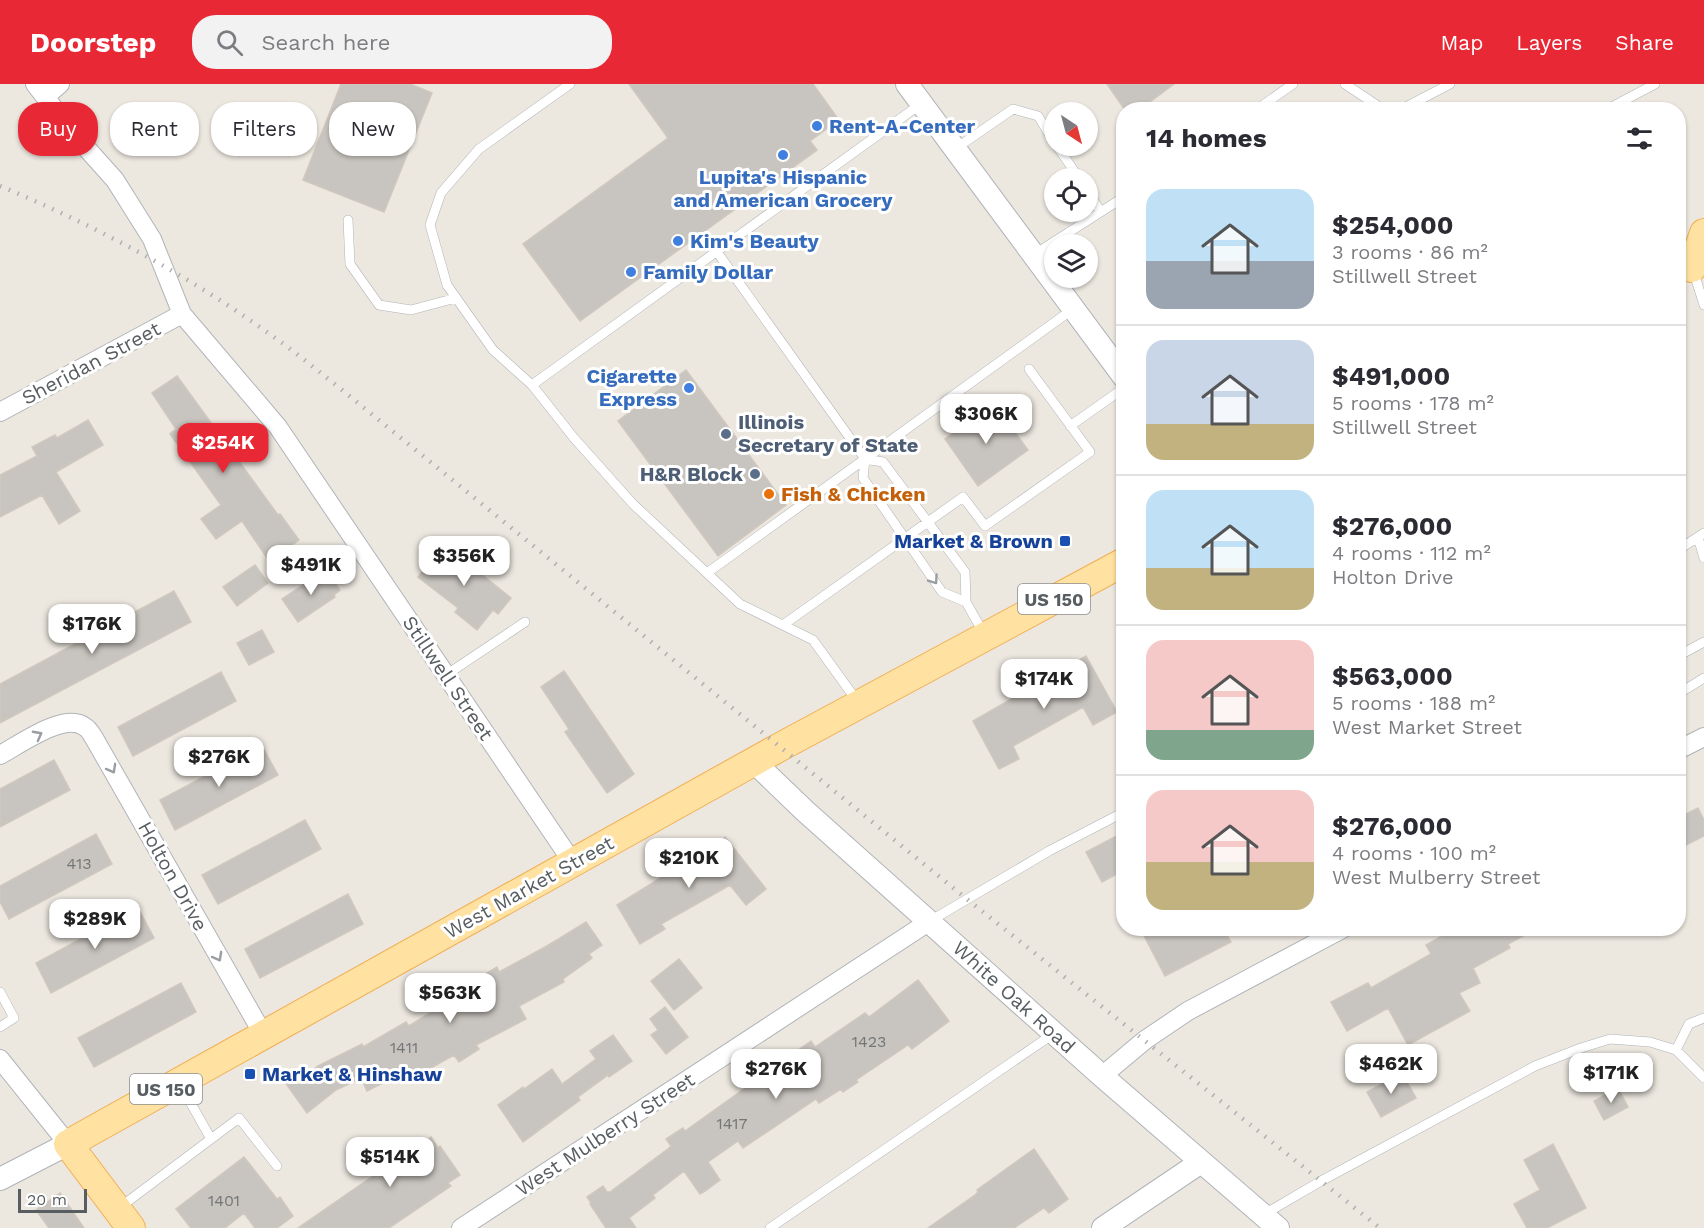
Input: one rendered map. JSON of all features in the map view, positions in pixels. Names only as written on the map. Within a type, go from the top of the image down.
[{"type":"main road","points":[[1691,268],[1704,233]]},
{"type":"main road","name":"West Market Street","points":[[68,1144],[754,762],[1114,567]]},
{"type":"main road","points":[[68,1144],[124,1219]]},
{"type":"street","points":[[40,91],[60,84]]},
{"type":"street","points":[[908,84],[1116,368]]},
{"type":"street","name":"Stillwell Street","points":[[40,91],[72,132],[115,180],[152,239],[182,314],[278,427],[573,862]]},
{"type":"street","name":"Sheridan Street","points":[[0,412],[182,314]]},
{"type":"street","name":"Holton Drive","points":[[0,755],[58,724],[69,722],[85,726],[263,1034]]},
{"type":"street","points":[[1686,746],[1704,736]]},
{"type":"street","name":"White Oak Road","points":[[754,762],[805,811],[1102,1076],[1271,1222]]},
{"type":"street","name":"West Mulberry Street","points":[[461,1228],[930,921]]},
{"type":"street","points":[[1102,1076],[1145,1040],[1188,1011],[1329,936]]},
{"type":"street","points":[[0,1059],[68,1144]]},
{"type":"street","name":"West Market Street","points":[[0,1179],[68,1144]]},
{"type":"street","points":[[1103,1228],[1201,1162]]},
{"type":"lane","points":[[570,84],[479,149],[441,193],[430,225],[447,285],[493,350],[532,385],[574,438],[633,504],[740,604],[813,640],[860,704]]},
{"type":"lane","points":[[1267,102],[1293,84]]},
{"type":"lane","points":[[1345,84],[1372,102]]},
{"type":"lane","points":[[1415,102],[1450,84]]},
{"type":"lane","points":[[1621,102],[1655,84]]},
{"type":"lane","points":[[532,385],[922,103]]},
{"type":"lane","points":[[955,149],[1013,109],[1038,116],[1044,126]]},
{"type":"lane","points":[[1033,255],[1116,202]]},
{"type":"lane","points":[[348,220],[350,264],[378,305],[411,310],[456,298]]},
{"type":"lane","points":[[717,252],[865,459],[863,478],[942,592],[966,602]]},
{"type":"lane","points":[[1691,268],[1704,305]]},
{"type":"lane","points":[[707,573],[1073,309]]},
{"type":"lane","points":[[783,625],[963,497],[985,526],[1090,452],[1029,369]]},
{"type":"lane","points":[[1071,426],[1116,384]]},
{"type":"lane","points":[[865,459],[883,462],[964,572],[966,602],[985,636]]},
{"type":"lane","points":[[1686,545],[1701,535],[1704,558]]},
{"type":"lane","points":[[446,675],[525,622]]},
{"type":"lane","points":[[1686,652],[1704,642]]},
{"type":"lane","points":[[1686,689],[1704,678]]},
{"type":"lane","points":[[930,921],[1049,851],[1116,816]]},
{"type":"lane","points":[[0,992],[14,1018],[0,1027]]},
{"type":"lane","points":[[1676,1050],[1689,1024],[1704,1018]]},
{"type":"lane","points":[[770,1228],[1055,1033]]},
{"type":"lane","points":[[1271,1222],[1321,1181],[1544,1063],[1581,1048],[1610,1040],[1650,1042],[1676,1050],[1704,1078]]},
{"type":"lane","points":[[179,1082],[210,1139]]},
{"type":"lane","points":[[124,1219],[210,1139],[239,1118],[277,1166]]},
{"type":"building","points":[[341,84],[410,84],[432,93],[416,133],[416,102],[334,102]]},
{"type":"building","points":[[629,84],[813,84],[839,120],[810,141],[817,150],[580,321],[523,244],[668,138]]},
{"type":"building","points":[[1107,84],[1174,84],[1150,102],[1119,102]]},
{"type":"building","points":[[329,114],[329,156],[407,156],[384,212],[303,180],[312,156],[317,156],[317,145]]},
{"type":"building","points":[[686,370],[786,505],[718,556],[618,421]]},
{"type":"building","points":[[177,376],[278,515],[280,514],[299,540],[269,561],[242,521],[216,539],[201,519],[221,505],[170,434],[176,429],[152,393]]},
{"type":"building","points":[[994,403],[1028,450],[978,486],[945,439]]},
{"type":"building","points":[[88,420],[103,445],[56,472],[80,511],[59,524],[42,495],[0,517],[0,475],[37,456],[32,447],[55,435],[57,438]]},
{"type":"building","points":[[444,544],[511,598],[498,614],[493,610],[477,630],[455,612],[458,608],[418,577]]},
{"type":"building","points":[[255,565],[268,583],[237,606],[223,587]]},
{"type":"building","points":[[328,573],[340,590],[334,595],[335,597],[298,622],[282,599]]},
{"type":"building","points":[[174,591],[191,622],[0,723],[0,684]]},
{"type":"building","points":[[262,630],[274,652],[249,665],[237,643]]},
{"type":"building","points":[[1086,656],[1116,710],[1116,713],[1093,725],[1083,707],[1013,746],[1019,759],[999,769],[973,721]]},
{"type":"building","points":[[564,671],[634,774],[607,793],[565,732],[569,729],[541,687]]},
{"type":"building","points":[[221,672],[236,701],[133,756],[118,727]]},
{"type":"building","points":[[262,746],[278,775],[175,830],[160,800]]},
{"type":"building","points":[[54,760],[70,790],[0,827],[0,789]]},
{"type":"building","points":[[1698,808],[1704,820],[1704,836],[1686,845],[1686,814]]},
{"type":"building","points":[[305,820],[321,849],[218,904],[202,875]]},
{"type":"building","points":[[96,834],[112,864],[9,919],[0,902],[0,886]]},
{"type":"building","points":[[1116,836],[1116,874],[1102,882],[1086,852]]},
{"type":"building","points":[[725,837],[766,889],[746,905],[730,885],[661,924],[665,929],[640,944],[617,905],[686,862],[688,866]]},
{"type":"building","points":[[348,894],[363,924],[260,978],[245,949]]},
{"type":"building","points":[[138,908],[154,938],[51,993],[36,963]]},
{"type":"building","points":[[586,922],[602,945],[589,954],[592,958],[563,979],[564,982],[519,1006],[526,1019],[476,1045],[479,1049],[459,1062],[454,1055],[404,1083],[399,1075],[367,1091],[361,1078],[336,1090],[307,1113],[284,1081],[302,1067],[308,1075],[318,1066],[362,1044],[363,1047],[406,1022],[409,1026],[447,1002],[450,1007],[482,987],[478,978],[497,967],[499,972]]},
{"type":"building","points":[[1144,936],[1228,936],[1231,942],[1165,976]]},
{"type":"building","points":[[1442,936],[1523,936],[1508,944],[1510,948],[1473,968],[1480,983],[1459,993],[1470,1011],[1408,1045],[1388,1008],[1347,1031],[1331,1002],[1368,983],[1371,988],[1431,954],[1426,945]]},
{"type":"building","points":[[679,959],[702,988],[674,1010],[651,981]]},
{"type":"building","points":[[918,980],[949,1021],[912,1049],[908,1045],[856,1080],[858,1082],[843,1092],[841,1089],[819,1103],[816,1099],[743,1148],[738,1141],[708,1162],[720,1180],[705,1191],[700,1194],[684,1171],[653,1195],[655,1198],[629,1218],[636,1228],[606,1228],[587,1197],[603,1186],[607,1192],[610,1192],[669,1148],[671,1146],[666,1139],[683,1128],[685,1131],[811,1041],[815,1047],[865,1013],[869,1017]]},
{"type":"building","points":[[181,983],[196,1012],[94,1067],[78,1038]]},
{"type":"building","points":[[665,1007],[688,1037],[666,1054],[651,1035],[658,1030],[650,1019]]},
{"type":"building","points":[[613,1035],[632,1061],[578,1097],[580,1100],[523,1142],[498,1105],[552,1069],[562,1084],[596,1059],[590,1051]]},
{"type":"building","points":[[1402,1073],[1416,1098],[1381,1117],[1367,1092]]},
{"type":"building","points":[[1618,1088],[1628,1107],[1604,1120],[1594,1101]]},
{"type":"building","points":[[431,1137],[460,1175],[448,1183],[451,1186],[389,1228],[298,1228],[373,1176],[357,1151],[375,1138],[391,1164]]},
{"type":"building","points":[[1553,1144],[1586,1208],[1547,1228],[1527,1228],[1514,1204],[1540,1190],[1524,1160]]},
{"type":"building","points":[[1034,1149],[1068,1199],[1049,1213],[1044,1208],[1014,1228],[928,1228],[975,1195],[977,1190]]},
{"type":"building","points":[[244,1157],[277,1199],[280,1197],[293,1216],[277,1228],[255,1228],[244,1213],[225,1228],[191,1228],[176,1209]]},
{"type":"building","points":[[60,1193],[84,1228],[49,1228],[36,1210]]},
{"type":"railway","points":[[0,186],[105,234],[174,272],[287,347],[968,900],[1380,1228]]},
{"type":"place","name":"Rent-A-Center","points":[[817,126]]},
{"type":"place","name":"Lupita's Hispanic and American Grocery","points":[[783,155]]},
{"type":"place","name":"Kim's Beauty","points":[[678,241]]},
{"type":"place","name":"Family Dollar","points":[[631,272]]},
{"type":"place","name":"Cigarette Express","points":[[689,388]]},
{"type":"place","name":"Illinois Secretary of State","points":[[726,434]]},
{"type":"place","name":"H&R Block","points":[[755,474]]},
{"type":"place","name":"Fish & Chicken","points":[[769,494]]},
{"type":"place","name":"Market & Brown","points":[[1065,541]]},
{"type":"place","name":"Market & Hinshaw","points":[[250,1074]]}]
